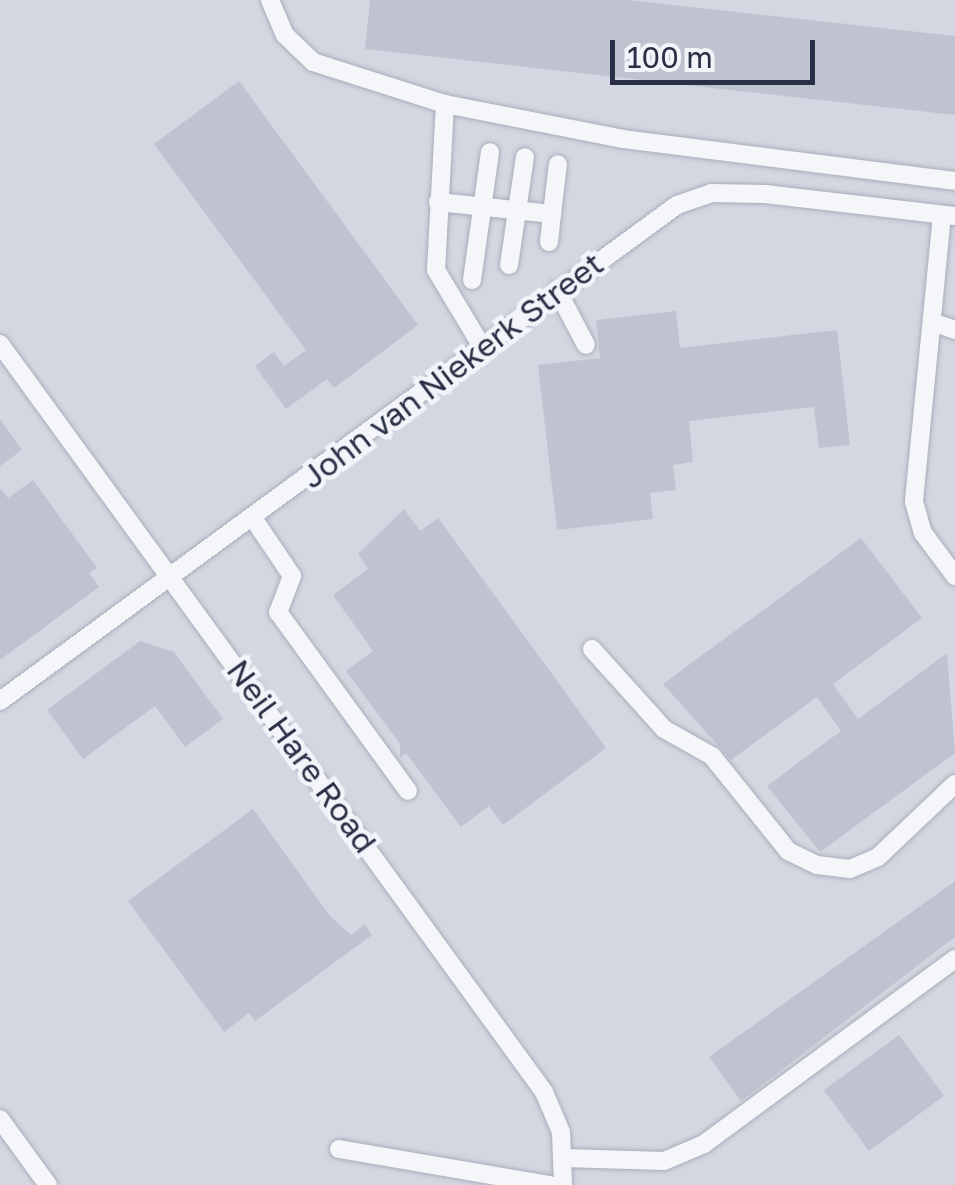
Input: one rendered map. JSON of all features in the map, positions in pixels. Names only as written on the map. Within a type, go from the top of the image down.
[{"type":"street","points":[[270,0],[285,35],[314,62],[445,104],[623,140],[955,181]]},
{"type":"street","points":[[445,104],[436,270],[480,345]]},
{"type":"street","points":[[472,280],[490,152]]},
{"type":"street","points":[[509,265],[525,158]]},
{"type":"street","points":[[549,242],[558,164]]},
{"type":"street","name":"John van Niekerk Street","points":[[0,701],[253,518],[480,345],[694,196],[765,194],[948,216]]},
{"type":"street","points":[[438,202],[552,214]]},
{"type":"street","points":[[948,216],[932,322],[914,502],[923,534],[955,576]]},
{"type":"street","points":[[557,290],[586,346]]},
{"type":"street","points":[[932,322],[955,330]]},
{"type":"street","name":"Neil Hare Road","points":[[0,344],[544,1092],[564,1158],[563,1185]]},
{"type":"street","points":[[253,518],[292,576],[278,612],[408,791]]},
{"type":"street","points":[[592,649],[664,729],[712,756],[788,850],[817,865],[850,869],[878,858],[955,784]]},
{"type":"street","points":[[564,1158],[639,1163],[692,1150],[955,959]]},
{"type":"street","points":[[0,1119],[48,1185]]},
{"type":"street","points":[[339,1149],[550,1185]]},
{"type":"shaded area","points":[[0,0],[955,0],[955,1185],[0,1185]]},
{"type":"building","points":[[370,0],[628,0],[955,36],[955,115],[365,49]]},
{"type":"building","points":[[239,81],[418,325],[334,388],[327,379],[286,409],[255,366],[274,352],[284,366],[306,350],[154,144]]},
{"type":"building","points":[[676,311],[680,348],[837,330],[850,445],[819,448],[814,407],[689,421],[693,462],[673,465],[676,490],[650,493],[653,519],[557,530],[538,365],[600,358],[596,320]]},
{"type":"building","points":[[0,419],[22,450],[0,466]]},
{"type":"building","points":[[33,480],[97,568],[89,573],[99,587],[0,660],[0,488],[8,498]]},
{"type":"building","points":[[404,509],[420,531],[438,518],[606,748],[503,825],[489,806],[461,827],[406,753],[400,758],[400,744],[346,671],[373,651],[333,595],[368,569],[358,554]]},
{"type":"building","points":[[861,538],[922,618],[833,684],[858,719],[947,653],[955,753],[820,852],[767,786],[841,731],[817,697],[731,760],[663,684]]},
{"type":"building","points":[[140,641],[174,652],[223,719],[185,747],[155,706],[83,759],[47,710]]},
{"type":"building","points":[[253,809],[330,916],[351,935],[365,924],[372,935],[255,1021],[249,1013],[224,1032],[128,901]]},
{"type":"building","points":[[955,881],[955,937],[741,1101],[709,1057]]},
{"type":"building","points":[[899,1035],[944,1096],[869,1151],[824,1090]]}]
